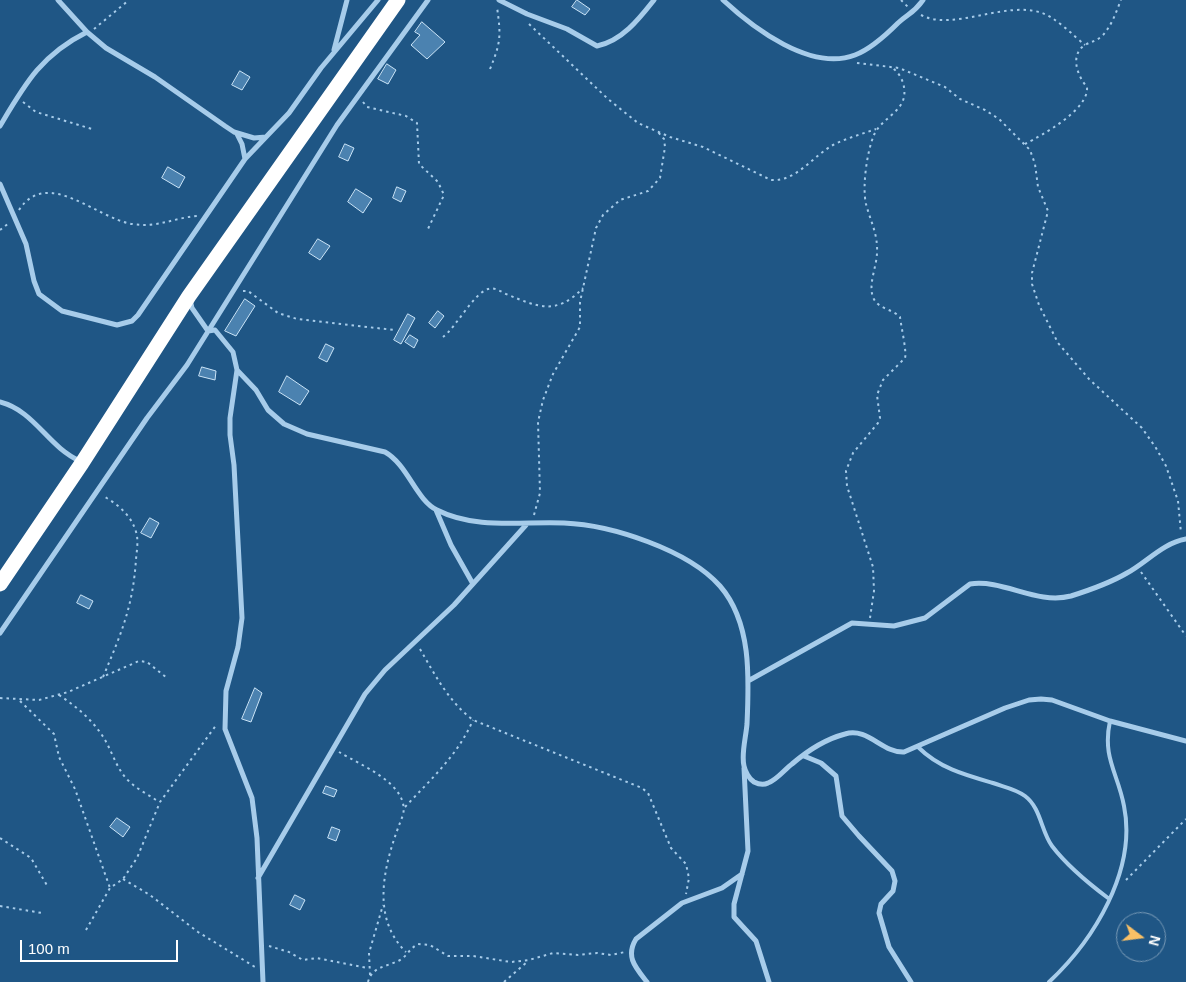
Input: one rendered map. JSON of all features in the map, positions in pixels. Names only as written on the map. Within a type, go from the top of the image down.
[{"type":"highway","points":[[0,584],[82,463],[189,296],[398,0]]},
{"type":"street","points":[[58,0],[87,32],[106,48],[155,77],[240,137],[245,159]]},
{"type":"street","points":[[334,52],[347,0]]},
{"type":"street","points":[[0,184],[26,244],[34,281],[45,299],[62,311],[117,324],[132,321],[245,159],[294,107],[334,52],[378,0]]},
{"type":"street","points":[[0,633],[147,418],[187,365],[358,94],[428,0]]},
{"type":"street","points":[[497,0],[567,30],[597,46],[612,40],[634,25],[654,0]]},
{"type":"street","points":[[723,0],[743,19],[778,43],[809,54],[840,58],[861,52],[904,18],[914,13],[923,0]]},
{"type":"street","points":[[0,126],[16,96],[46,59],[68,42],[87,32]]},
{"type":"street","points":[[234,132],[254,138],[266,137]]},
{"type":"street","points":[[189,296],[192,308],[208,331]]},
{"type":"street","points":[[208,331],[215,330],[227,342],[233,352],[237,370],[230,418],[230,435],[234,465],[242,618],[238,646],[226,691],[225,729],[252,798],[257,838],[261,971],[263,982]]},
{"type":"street","points":[[237,370],[256,390],[268,410],[284,424],[307,434],[379,450],[394,457],[426,501],[436,510],[451,545],[473,584]]},
{"type":"street","points":[[0,402],[21,410],[31,417],[57,447],[69,457],[82,463]]},
{"type":"street","points":[[436,510],[484,522],[526,525],[585,525],[620,534],[674,552],[707,574],[721,587],[740,624],[746,649],[748,681],[744,766],[748,851],[734,904],[734,917],[756,940],[769,982]]},
{"type":"street","points":[[258,879],[365,694],[385,670],[416,642],[473,584],[526,525]]},
{"type":"street","points":[[748,681],[852,623],[894,626],[925,618],[970,584],[994,585],[1036,596],[1061,598],[1106,583],[1137,566],[1175,541],[1184,540]]},
{"type":"street","points":[[744,766],[751,780],[758,784],[768,784],[804,756],[846,733],[867,736],[889,751],[896,753],[918,747],[1029,700],[1052,700],[1110,721],[1186,741]]},
{"type":"street","points":[[804,756],[821,763],[836,776],[842,816],[858,836],[892,871],[895,881],[893,891],[881,904],[879,913],[889,947],[911,982]]},
{"type":"street","points":[[647,982],[632,963],[631,949],[636,939],[682,903],[722,888],[743,873]]},
{"type":"lane","points":[[1049,982],[1080,947],[1108,898],[1118,876],[1127,838],[1124,805],[1111,769],[1107,749],[1110,721]]},
{"type":"lane","points":[[918,747],[947,769],[1012,789],[1027,797],[1034,805],[1051,845],[1076,872],[1108,898]]},
{"type":"path","points":[[87,32],[98,27],[129,0]]},
{"type":"path","points":[[490,69],[499,49],[500,40],[497,0]]},
{"type":"path","points":[[1025,144],[1056,127],[1085,96],[1087,87],[1077,74],[1078,55],[1085,45],[1096,41],[1111,24],[1121,0]]},
{"type":"path","points":[[914,13],[916,12],[930,19],[946,20],[1000,11],[1032,10],[1050,16],[1085,45]]},
{"type":"path","points":[[529,23],[608,99],[638,123],[658,132],[703,147],[764,178],[775,181],[798,173],[812,159],[831,146],[876,129],[901,105],[904,96],[901,76],[898,71],[889,66]]},
{"type":"path","points":[[840,58],[856,63],[889,66],[908,71],[925,80],[945,87],[960,99],[985,110],[999,119],[1025,144],[1034,157],[1038,187],[1048,211],[1032,273],[1034,293],[1058,343],[1089,379],[1142,428],[1156,448],[1166,466],[1178,501],[1184,540]]},
{"type":"path","points":[[358,94],[367,107],[406,116],[417,124],[418,164],[438,182],[444,195],[427,231]]},
{"type":"path","points":[[16,96],[36,112],[92,129]]},
{"type":"path","points":[[869,624],[874,591],[873,567],[847,486],[846,471],[853,453],[878,423],[880,418],[877,395],[883,380],[905,358],[907,353],[901,333],[900,317],[878,304],[872,296],[877,242],[875,226],[867,205],[866,192],[869,152],[876,129]]},
{"type":"path","points":[[532,524],[540,493],[538,422],[542,400],[553,374],[580,327],[583,288],[592,241],[604,215],[620,200],[648,190],[660,178],[665,147],[664,139],[658,132]]},
{"type":"path","points":[[0,230],[14,219],[27,200],[44,191],[61,194],[132,224],[157,225],[180,218],[206,215]]},
{"type":"path","points":[[443,337],[452,330],[476,298],[486,290],[494,289],[535,306],[551,307],[571,301],[583,288]]},
{"type":"path","points":[[236,290],[248,291],[278,313],[297,319],[394,330]]},
{"type":"path","points":[[97,492],[126,513],[136,529],[137,539],[134,581],[129,612],[102,677]]},
{"type":"path","points":[[1137,566],[1186,636]]},
{"type":"path","points":[[416,642],[445,691],[462,711],[473,720],[642,788],[648,793],[671,848],[686,864],[689,878],[682,903]]},
{"type":"path","points":[[0,698],[20,701],[39,700],[59,695],[139,660],[147,662],[167,678]]},
{"type":"path","points":[[59,695],[85,715],[94,726],[105,740],[125,777],[132,785],[160,802]]},
{"type":"path","points":[[20,701],[54,734],[59,757],[75,789],[110,888]]},
{"type":"path","points":[[86,930],[110,888],[123,879],[137,858],[160,802],[225,711]]},
{"type":"path","points":[[406,952],[388,925],[384,903],[384,883],[405,807],[454,754],[473,720]]},
{"type":"path","points":[[333,748],[384,778],[403,800],[405,807]]},
{"type":"path","points":[[1124,882],[1186,819]]},
{"type":"path","points":[[0,838],[31,858],[48,887]]},
{"type":"path","points":[[123,879],[150,895],[198,932],[261,971]]},
{"type":"path","points":[[368,982],[373,933],[384,903]]},
{"type":"path","points":[[0,906],[42,913]]},
{"type":"path","points":[[260,942],[289,952],[303,960],[317,958],[368,968]]},
{"type":"path","points":[[370,975],[388,964],[400,960],[406,952],[418,944],[430,945],[452,957],[463,955],[511,962],[529,960],[545,954],[578,955],[597,952],[611,955],[631,949]]},
{"type":"path","points":[[504,982],[529,960]]},
{"type":"building","points":[[577,0],[590,9],[585,15],[572,7]]},
{"type":"building","points":[[422,22],[445,42],[427,59],[411,45],[420,35],[415,32]]},
{"type":"building","points":[[387,64],[396,70],[388,84],[378,79]]},
{"type":"building","points":[[240,71],[250,77],[242,90],[232,85]]},
{"type":"building","points":[[345,144],[354,148],[348,161],[339,157]]},
{"type":"building","points":[[168,167],[185,177],[179,188],[162,178]]},
{"type":"building","points":[[397,187],[406,191],[401,202],[393,198]]},
{"type":"building","points":[[356,189],[372,199],[363,213],[348,202]]},
{"type":"building","points":[[318,239],[330,246],[320,260],[309,253]]},
{"type":"building","points":[[245,299],[255,306],[236,336],[225,331]]},
{"type":"building","points":[[438,311],[444,316],[435,328],[429,323]]},
{"type":"building","points":[[408,314],[415,318],[401,344],[394,340]]},
{"type":"building","points":[[410,335],[418,340],[414,348],[405,342]]},
{"type":"building","points":[[326,344],[334,348],[327,362],[319,358]]},
{"type":"building","points":[[202,367],[216,371],[215,380],[199,376]]},
{"type":"building","points":[[287,376],[309,391],[300,405],[279,392]]},
{"type":"building","points":[[150,518],[159,523],[151,538],[141,533]]},
{"type":"building","points":[[81,595],[93,601],[89,609],[77,603]]},
{"type":"building","points":[[255,688],[262,693],[251,722],[242,719]]},
{"type":"building","points":[[326,786],[337,790],[334,797],[323,793]]},
{"type":"building","points":[[117,818],[130,827],[123,837],[110,827]]},
{"type":"building","points":[[332,827],[340,830],[336,841],[328,838]]},
{"type":"building","points":[[295,895],[305,900],[300,910],[290,905]]}]
